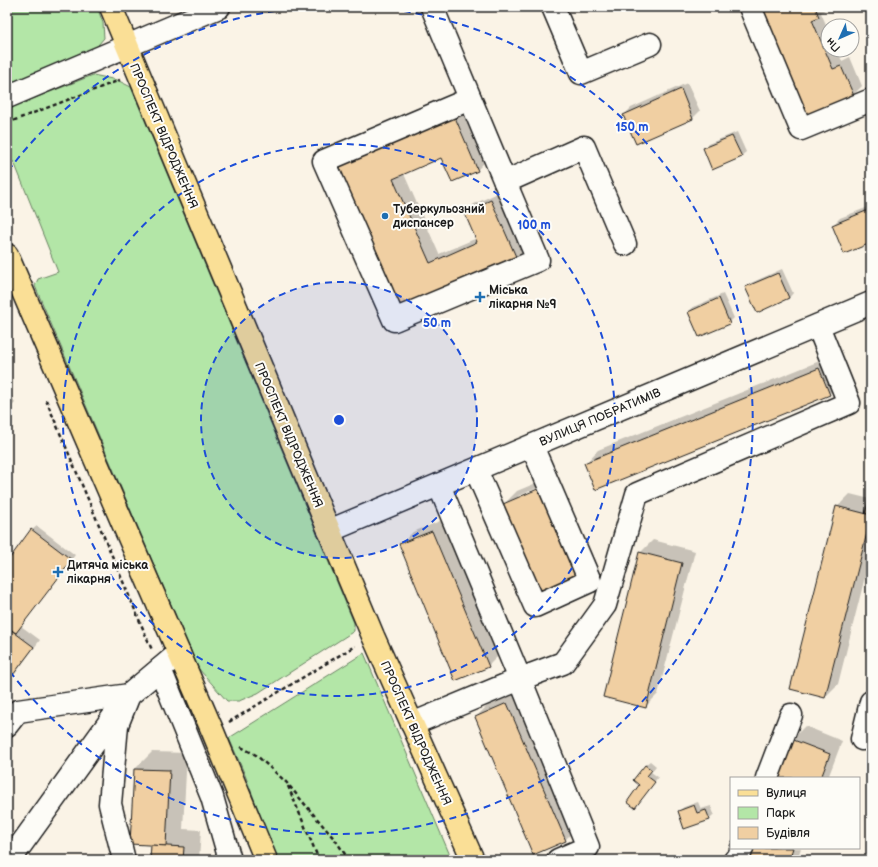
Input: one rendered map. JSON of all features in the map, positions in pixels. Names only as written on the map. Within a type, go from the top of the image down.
[{"type":"main road","name":"ПРОСПЕКТ ВІДРОДЖЕННЯ","points":[[111,7],[373,636],[473,860]]},
{"type":"main road","points":[[7,255],[213,732],[266,860]]},
{"type":"street","points":[[7,97],[219,7]]},
{"type":"street","points":[[432,7],[538,260],[394,320],[324,161],[470,99]]},
{"type":"street","points":[[553,7],[581,74],[650,44]]},
{"type":"street","points":[[750,7],[801,129],[871,100]]},
{"type":"street","points":[[505,182],[584,147],[625,244]]},
{"type":"street","name":"ВУЛИЦЯ ПОБРАТИМІВ","points":[[329,531],[871,303]]},
{"type":"street","points":[[412,724],[520,679],[563,663],[605,605],[637,494],[849,403],[818,326]]},
{"type":"street","points":[[476,470],[535,606],[590,581],[532,446]]},
{"type":"street","points":[[439,485],[591,853],[558,860]]},
{"type":"street","points":[[10,860],[129,695],[179,653]]},
{"type":"street","points":[[160,668],[212,797],[230,860]]},
{"type":"street","points":[[7,725],[18,711],[129,695]]},
{"type":"street","points":[[124,860],[110,804],[117,725],[129,695]]},
{"type":"street","points":[[862,739],[871,702]]},
{"type":"street","points":[[767,777],[790,715]]},
{"type":"street","points":[[735,860],[738,859],[742,849]]},
{"type":"path","points":[[7,123],[138,73]]},
{"type":"path","points":[[45,398],[160,668]]},
{"type":"path","points":[[213,732],[373,636]]},
{"type":"path","points":[[213,732],[256,755],[286,782],[336,841],[349,860]]},
{"type":"path","points":[[286,782],[319,860]]},
{"type":"green space","points":[[7,7],[97,7],[103,23],[104,38],[93,51],[7,86]]},
{"type":"green space","points":[[93,75],[117,80],[131,87],[354,623],[354,631],[258,693],[239,701],[227,701],[198,668],[35,286],[38,279],[58,272],[14,162],[7,162],[7,109]]},
{"type":"green space","points":[[364,653],[452,860],[277,860],[245,775],[229,738]]},
{"type":"building","points":[[768,7],[815,7],[819,17],[812,20],[820,39],[820,58],[828,58],[833,69],[841,66],[854,96],[807,116],[761,10]]},
{"type":"building","points":[[681,89],[693,119],[636,144],[623,115]]},
{"type":"building","name":"Туберкульозний диспансер","points":[[454,115],[478,171],[452,182],[441,158],[393,179],[430,263],[477,242],[464,212],[491,200],[517,259],[401,310],[338,166]]},
{"type":"building","points":[[732,136],[742,157],[712,170],[703,148]]},
{"type":"building","points":[[871,209],[871,243],[844,254],[832,225]]},
{"type":"building","points":[[778,273],[789,298],[757,313],[745,287]]},
{"type":"building","points":[[719,298],[730,324],[699,337],[688,312]]},
{"type":"building","points":[[819,368],[830,395],[595,490],[584,463]]},
{"type":"building","points":[[540,488],[578,577],[541,593],[503,504]]},
{"type":"building","points":[[871,491],[871,515],[865,514]]},
{"type":"building","points":[[836,506],[871,515],[871,517],[825,698],[790,689]]},
{"type":"building","points":[[31,529],[72,560],[16,633],[7,627],[7,562]]},
{"type":"building","points":[[432,531],[489,667],[455,681],[399,544]]},
{"type":"building","points":[[639,552],[682,563],[646,708],[603,697]]},
{"type":"building","points":[[7,627],[34,647],[7,683]]},
{"type":"building","points":[[507,703],[566,841],[533,855],[475,717]]},
{"type":"building","points":[[791,739],[830,754],[821,777],[776,777]]},
{"type":"building","points":[[645,765],[652,770],[647,776],[655,782],[635,808],[627,802],[639,785],[633,780]]},
{"type":"building","points":[[134,769],[170,770],[166,846],[130,844]]},
{"type":"building","points":[[694,805],[697,813],[706,810],[710,820],[684,829],[678,811]]},
{"type":"building","points":[[151,845],[184,847],[183,860],[150,860]]},
{"type":"building","points":[[750,849],[793,849],[789,860],[746,860]]},
{"type":"place","name":"Туберкульозний диспансер","points":[[385,216]]},
{"type":"place","name":"Міська лікарня №9","points":[[480,297]]},
{"type":"place","name":"Дитяча міська лікарня","points":[[58,572]]}]
